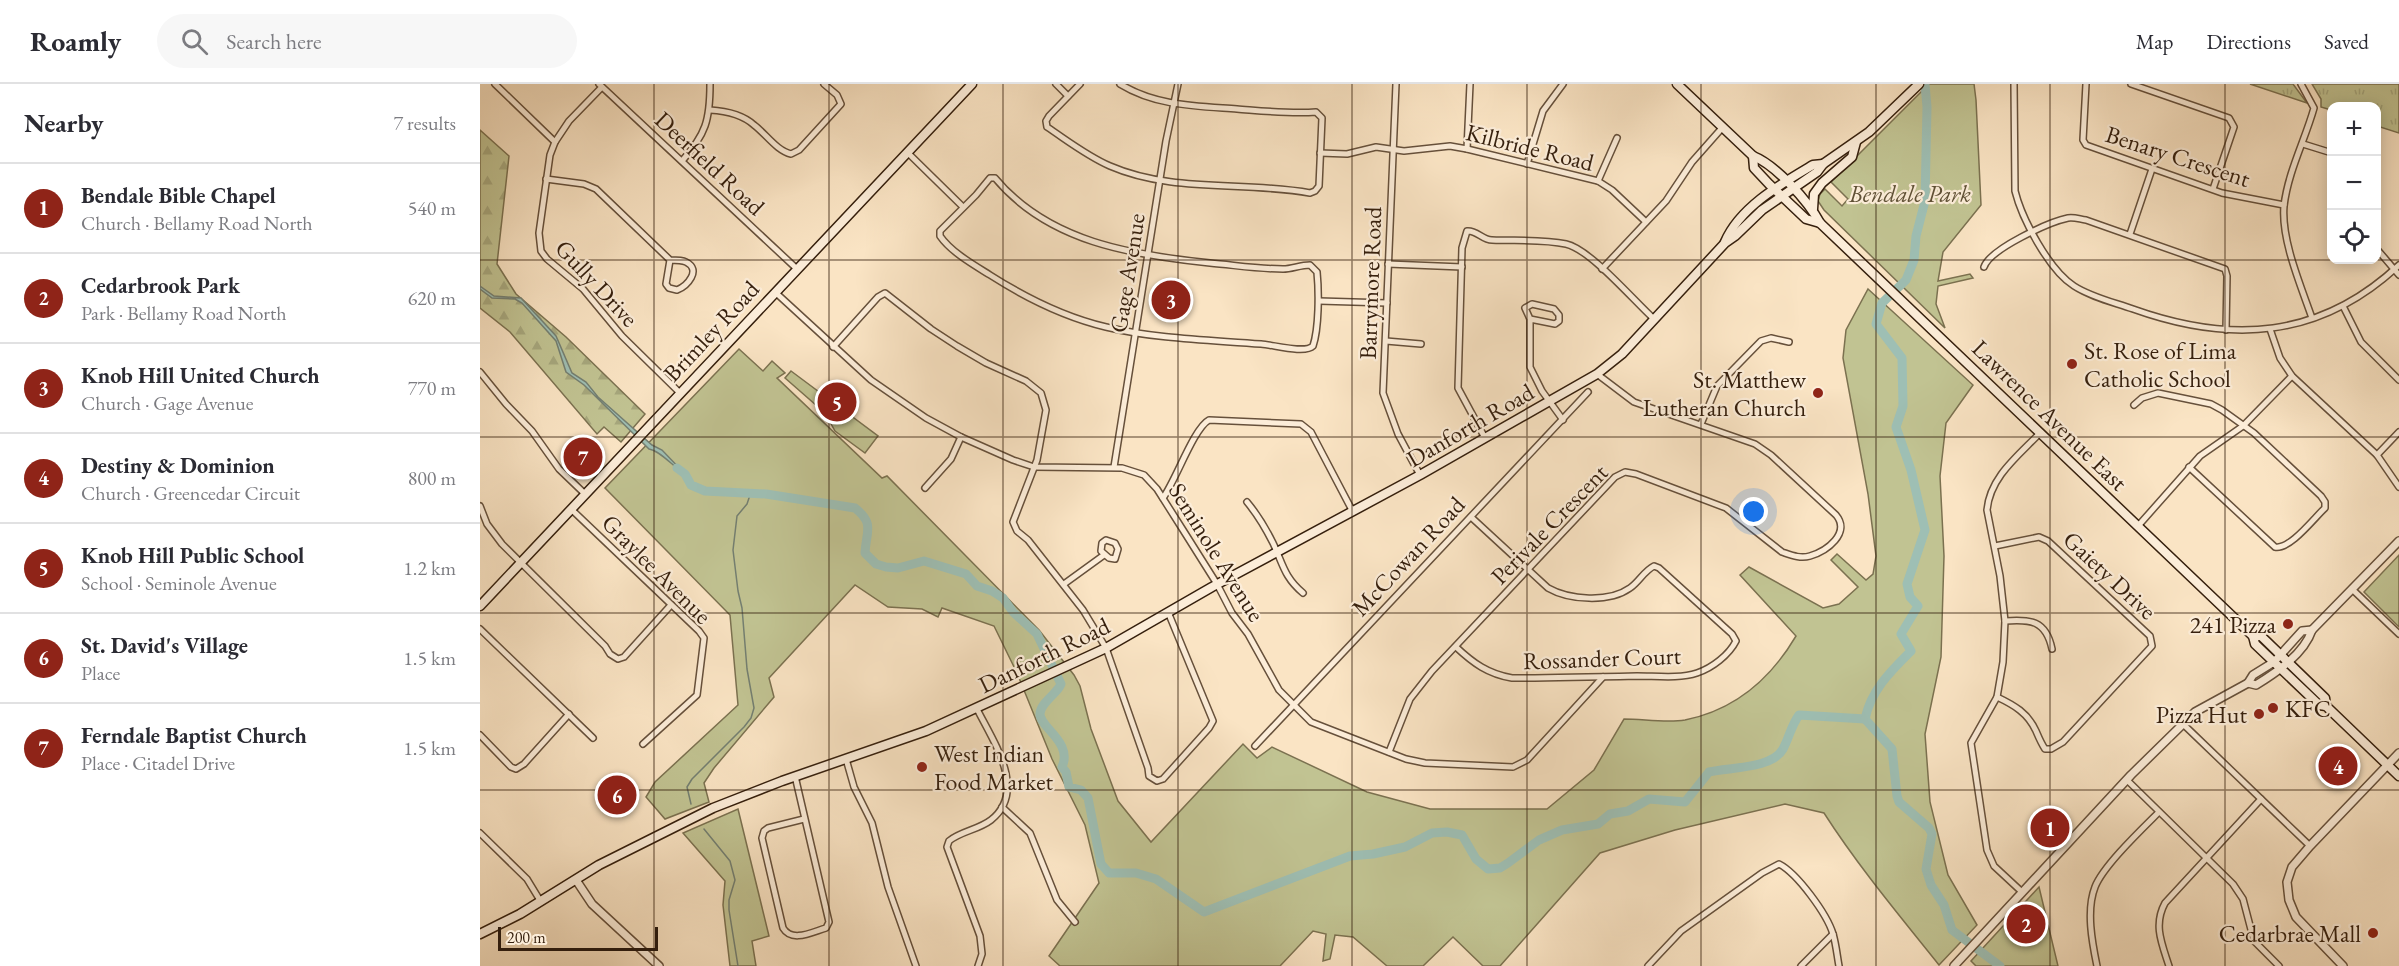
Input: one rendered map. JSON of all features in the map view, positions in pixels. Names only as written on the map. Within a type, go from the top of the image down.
[{"type":"main road","name":"Brimley Road","points":[[480,606],[972,84]]},
{"type":"main road","name":"Lawrence Avenue East","points":[[1677,84],[1722,129],[1753,156],[1763,160],[1789,185],[1813,210],[1820,223],[2253,636],[2256,644],[2278,658],[2325,698],[2326,706],[2399,776]]},
{"type":"main road","points":[[1601,372],[1725,243],[1778,193],[1813,165],[1822,165],[1856,142],[1879,124],[1918,85]]},
{"type":"main road","points":[[1813,210],[1814,194],[1822,183],[1852,157],[1856,142]]},
{"type":"main road","name":"Lawrence Avenue East","points":[[1753,156],[1754,168],[1778,193],[1806,219],[1820,223]]},
{"type":"main road","name":"Danforth Road","points":[[480,933],[542,902],[638,845],[713,808],[795,776],[926,731],[1106,648],[1217,584],[1353,512],[1601,372]]},
{"type":"street","points":[[495,84],[555,142]]},
{"type":"street","points":[[682,161],[702,136],[710,110],[710,84]]},
{"type":"street","points":[[710,110],[740,116],[753,123],[783,152],[796,153],[840,104],[837,95],[824,84]]},
{"type":"street","points":[[1056,84],[1068,96]]},
{"type":"street","points":[[1080,84],[1049,116],[1046,121],[1047,127],[1090,156],[1110,166],[1161,180],[1310,193],[1319,186],[1322,118],[1316,112],[1285,113],[1175,104],[1146,97],[1120,84]]},
{"type":"street","name":"Gage Avenue","points":[[1114,467],[1166,141],[1178,84]]},
{"type":"street","name":"Barrymore Road","points":[[1396,84],[1383,393],[1398,434],[1420,475]]},
{"type":"street","points":[[1467,149],[1470,84]]},
{"type":"street","points":[[1527,164],[1543,111],[1563,84]]},
{"type":"street","points":[[2014,84],[2015,191],[2019,207],[2032,232],[2062,277],[2084,292],[2161,319],[2205,329],[2270,330],[2343,306],[2364,294],[2397,267]]},
{"type":"street","name":"Benary Crescent","points":[[2086,84],[2083,140],[2086,145],[2212,189],[2243,198],[2284,205]]},
{"type":"street","points":[[2131,84],[2229,118],[2234,127],[2212,189]]},
{"type":"street","points":[[2301,84],[2314,108],[2284,205],[2287,238],[2312,318]]},
{"type":"street","name":"Gully Drive","points":[[600,86],[569,121],[555,142],[550,155],[539,233],[541,251],[547,259],[583,289],[622,336],[680,393]]},
{"type":"street","name":"Deerfield Road","points":[[600,86],[797,269]]},
{"type":"street","points":[[1602,269],[1671,195],[1692,162],[1722,129]]},
{"type":"street","points":[[1598,181],[1617,138]]},
{"type":"street","points":[[2303,144],[2327,152]]},
{"type":"street","name":"Kilbride Road","points":[[1320,153],[1347,154],[1376,147],[1418,151],[1450,146],[1467,149],[1598,181],[1612,190],[1646,222]]},
{"type":"street","points":[[907,152],[963,207]]},
{"type":"street","points":[[2130,234],[2152,169]]},
{"type":"street","points":[[546,178],[584,184],[596,189],[670,260],[685,262],[693,269],[692,275],[688,283],[677,290],[669,288],[666,284],[670,260]]},
{"type":"street","points":[[995,178],[1028,209],[1080,238],[1113,249],[1149,256],[1270,268],[1284,269],[1310,265],[1317,272],[1319,301],[1315,342],[1311,349],[1306,351],[1284,346],[1136,332],[1107,327],[1044,306],[1016,292],[978,268],[940,236],[940,231],[963,207],[976,195],[986,180],[995,178]]},
{"type":"street","points":[[1984,267],[1986,262],[2000,251],[2032,232],[2062,220],[2075,218],[2130,234],[2225,269],[2227,276],[2226,330]]},
{"type":"street","points":[[1485,438],[1458,388],[1462,267],[1464,234],[1467,231],[1473,231],[1486,240],[1568,244],[1587,255],[1654,319]]},
{"type":"street","points":[[2381,253],[2397,267],[2399,275]]},
{"type":"street","points":[[1388,264],[1462,267]]},
{"type":"street","name":"Seminole Avenue","points":[[775,292],[889,394],[961,437],[1034,467],[1114,467],[1129,469],[1144,475],[1163,498],[1217,584],[1232,614],[1248,634],[1276,685],[1311,722],[1425,764],[1517,766],[1527,760],[1603,677]]},
{"type":"street","points":[[833,346],[881,294],[885,293],[891,295],[957,346],[1038,389],[1046,410],[1034,467],[1012,522],[1093,624],[1106,648],[1149,776],[1157,781],[1163,779],[1213,721],[1168,612]]},
{"type":"street","points":[[1319,301],[1387,303]]},
{"type":"street","points":[[1530,319],[1555,324],[1559,315],[1554,309],[1532,304],[1525,308],[1530,319],[1530,367],[1549,402],[1563,420]]},
{"type":"street","points":[[2343,306],[2361,342],[2399,380]]},
{"type":"street","points":[[2270,330],[2280,358],[2292,376],[2377,455],[2399,487]]},
{"type":"street","points":[[1701,424],[1717,386],[1761,341],[1771,338],[1788,342]]},
{"type":"street","points":[[1386,342],[1421,344]]},
{"type":"street","points":[[480,372],[532,431],[559,469],[585,494]]},
{"type":"street","name":"Perivale Crescent","points":[[1389,752],[1410,699],[1615,477],[1625,472],[1636,474],[1726,508],[1782,552],[1790,555],[1809,556],[1827,548],[1841,532],[1840,520],[1771,455],[1755,444],[1634,402],[1601,372]]},
{"type":"street","points":[[2138,526],[2189,467],[2209,449],[2243,426],[2292,376]]},
{"type":"street","name":"McCowan Road","points":[[1255,746],[1588,392]]},
{"type":"street","points":[[2134,405],[2142,398],[2158,393],[2211,404],[2254,433],[2325,501],[2325,508],[2288,545],[2279,548],[2271,545],[2189,467]]},
{"type":"street","points":[[1163,498],[1200,426],[1209,420],[1216,418],[1301,424],[1311,432],[1353,512]]},
{"type":"street","points":[[2377,455],[2399,432]]},
{"type":"street","points":[[2022,892],[1994,866],[1987,850],[1971,743],[1997,697],[2003,662],[2005,621],[1995,546],[1987,510],[1991,489],[1996,479],[2040,433]]},
{"type":"street","points":[[925,488],[951,459],[961,437]]},
{"type":"street","points":[[1247,502],[1273,543],[1291,583],[1303,593]]},
{"type":"street","points":[[480,506],[494,536],[605,646],[610,654],[618,659],[624,657],[671,605]]},
{"type":"street","name":"Graylee Avenue","points":[[571,509],[704,638],[699,693],[643,744]]},
{"type":"street","name":"Rossander Court","points":[[1456,647],[1475,665],[1497,675],[1512,678],[1603,677],[1698,673],[1722,658],[1736,641],[1732,634],[1654,566],[1627,590],[1609,596],[1562,595],[1548,588],[1471,517]]},
{"type":"street","name":"Gaiety Drive","points":[[1995,546],[2039,537],[2048,541],[2150,636],[2152,646],[2063,742],[2051,749],[2045,748],[2028,718],[2016,706],[1997,697]]},
{"type":"street","points":[[2248,683],[2256,685],[2285,665],[2309,639],[2312,630],[2399,541]]},
{"type":"street","points":[[1064,585],[1104,555]]},
{"type":"street","points":[[2353,590],[2399,634]]},
{"type":"street","points":[[2005,621],[2035,622],[2045,630],[2052,649]]},
{"type":"street","points":[[480,629],[593,738]]},
{"type":"street","points":[[1954,966],[2127,780],[2195,712],[2248,683],[2253,675],[2278,658],[2302,631],[2312,630]]},
{"type":"street","points":[[977,709],[1006,775],[1008,794],[1002,807],[990,820],[954,837],[949,841],[947,848],[980,936],[982,954],[978,966]]},
{"type":"street","points":[[480,735],[508,764],[516,769],[524,764],[569,714]]},
{"type":"street","points":[[2183,724],[2310,846]]},
{"type":"street","points":[[2343,966],[2301,924],[2289,900],[2287,882],[2292,867],[2310,846],[2399,753]]},
{"type":"street","points":[[846,759],[854,787],[872,823],[888,887],[916,966]]},
{"type":"street","points":[[795,776],[829,923],[824,929],[794,937],[787,934],[783,928],[762,838],[764,831],[768,828],[804,819]]},
{"type":"street","points":[[2127,780],[2207,857],[2238,891],[2243,899],[2254,941],[2279,966]]},
{"type":"street","points":[[2169,966],[2158,933],[2161,911],[2172,894],[2261,800]]},
{"type":"street","points":[[1002,807],[1030,833],[1036,842],[1057,900],[1075,922]]},
{"type":"street","points":[[2097,966],[2091,908],[2095,886],[2108,867],[2159,812]]},
{"type":"street","points":[[481,837],[527,879],[542,902]]},
{"type":"street","points":[[1648,966],[1681,931],[1762,873],[1779,864],[1792,873],[1801,884],[1833,934],[1839,966]]},
{"type":"street","points":[[576,880],[592,904],[659,966]]},
{"type":"street","points":[[1801,966],[1833,934]]},
{"type":"green space","name":"Bendale Park","points":[[1929,84],[1974,84],[1976,100],[1981,205],[1943,252],[1938,281],[1970,274],[1973,278],[1938,286],[1936,304],[1945,328],[1824,210],[1818,201],[1825,189],[1842,206],[1848,199],[1831,182]]},
{"type":"green space","points":[[2250,84],[2293,84],[2307,103]]},
{"type":"green space","points":[[2312,84],[2399,84],[2399,133],[2381,127],[2381,102],[2327,102],[2327,109],[2321,107],[2321,99]]},
{"type":"green space","points":[[480,130],[509,156],[497,264],[516,294],[566,337],[645,414],[621,442],[604,427],[597,434],[510,332],[480,308]]},
{"type":"green space","points":[[1868,289],[1973,385],[1946,423],[1940,476],[1944,556],[1941,657],[1925,734],[1930,802],[1948,875],[1977,925],[1939,965],[1865,871],[1824,813],[1785,804],[1675,830],[1600,853],[1500,966],[1483,966],[1453,937],[1423,966],[1387,966],[1353,937],[1335,935],[1330,959],[1323,961],[1326,934],[1313,931],[1280,966],[1060,966],[1049,956],[1099,883],[1085,825],[1052,759],[1017,673],[994,626],[942,608],[938,617],[922,609],[888,607],[855,585],[769,678],[774,697],[704,783],[709,802],[665,819],[646,797],[655,782],[738,705],[730,615],[605,488],[739,349],[763,371],[772,361],[785,373],[777,378],[882,478],[887,476],[1039,630],[1080,686],[1091,729],[1118,801],[1151,842],[1243,744],[1257,758],[1272,747],[1367,792],[1430,809],[1547,809],[1594,770],[1624,719],[1685,720],[1720,709],[1750,691],[1775,666],[1796,636],[1740,575],[1749,567],[1823,608],[1839,604],[1858,587],[1831,560],[1837,554],[1866,580],[1873,574],[1876,556],[1868,494],[1843,358],[1846,330]]},
{"type":"green space","points":[[791,371],[878,436],[865,453],[835,431],[825,413],[785,378]]},
{"type":"green space","points":[[2399,555],[2399,627],[2364,592]]},
{"type":"green space","points":[[738,809],[769,936],[752,941],[756,966],[730,966],[723,905],[725,881],[683,833]]},
{"type":"green space","points":[[2039,887],[2058,966],[1976,966],[1971,961]]},
{"type":"water","points":[[480,286],[494,296],[521,298],[556,336],[572,373],[586,382],[598,397],[652,445],[662,450],[685,474],[654,450],[649,449],[584,385],[566,372],[556,341],[522,303],[515,299],[492,298],[480,289]]},
{"type":"waterway","points":[[1865,719],[1877,690],[1911,651],[1901,634],[1918,606],[1910,597],[1907,584],[1925,530],[1911,470],[1896,427],[1903,406],[1902,358],[1876,324],[1882,303],[1906,280],[1914,260],[1916,236],[1925,201],[1927,107],[1925,84]]},
{"type":"waterway","points":[[677,468],[685,474],[691,485],[705,491],[766,494],[855,508],[867,523],[865,553],[876,564],[898,568],[924,561],[966,574],[977,586],[1003,598],[1013,612],[1037,634],[1061,684],[1043,706],[1041,719],[1063,750],[1062,767],[1066,772],[1069,787],[1081,790],[1088,798],[1101,864],[1109,873],[1136,873],[1156,879],[1204,912],[1350,856],[1405,847],[1432,833],[1447,832],[1462,835],[1476,859],[1488,869],[1500,868],[1539,840],[1562,830],[1598,824],[1610,814],[1628,811],[1649,799],[1685,802],[1709,772],[1760,764],[1778,756],[1799,715],[1865,719]]},
{"type":"waterway","points":[[691,804],[687,787],[692,779],[744,727],[751,718],[754,708],[747,669],[742,608],[733,550],[737,516],[747,504],[750,495]]},
{"type":"waterway","points":[[1865,719],[1892,749],[1899,802],[1929,828],[1932,834],[1926,869],[1931,885],[1944,905],[1952,930],[2000,966]]},
{"type":"waterway","points":[[704,829],[730,861],[735,880],[729,900],[729,910],[738,966]]},
{"type":"place","name":"Knob Hill United Church","points":[[1171,300]]},
{"type":"place","name":"St. Rose of Lima Catholic School","points":[[2072,364]]},
{"type":"place","name":"St. Matthew Lutheran Church","points":[[1818,393]]},
{"type":"place","name":"Knob Hill Public School","points":[[837,402]]},
{"type":"place","name":"Ferndale Baptist Church","points":[[583,457]]},
{"type":"place","name":"241 Pizza","points":[[2288,624]]},
{"type":"place","name":"KFC","points":[[2273,708]]},
{"type":"place","name":"Pizza Hut","points":[[2259,714]]},
{"type":"place","name":"Destiny & Dominion","points":[[2338,766]]},
{"type":"place","name":"West Indian Food Market","points":[[922,767]]},
{"type":"place","name":"St. David's Village","points":[[617,795]]},
{"type":"place","name":"Bendale Bible Chapel","points":[[2050,828]]},
{"type":"place","name":"Cedarbrook Park","points":[[2026,924]]},
{"type":"place","name":"Cedarbrae Mall","points":[[2373,933]]}]
